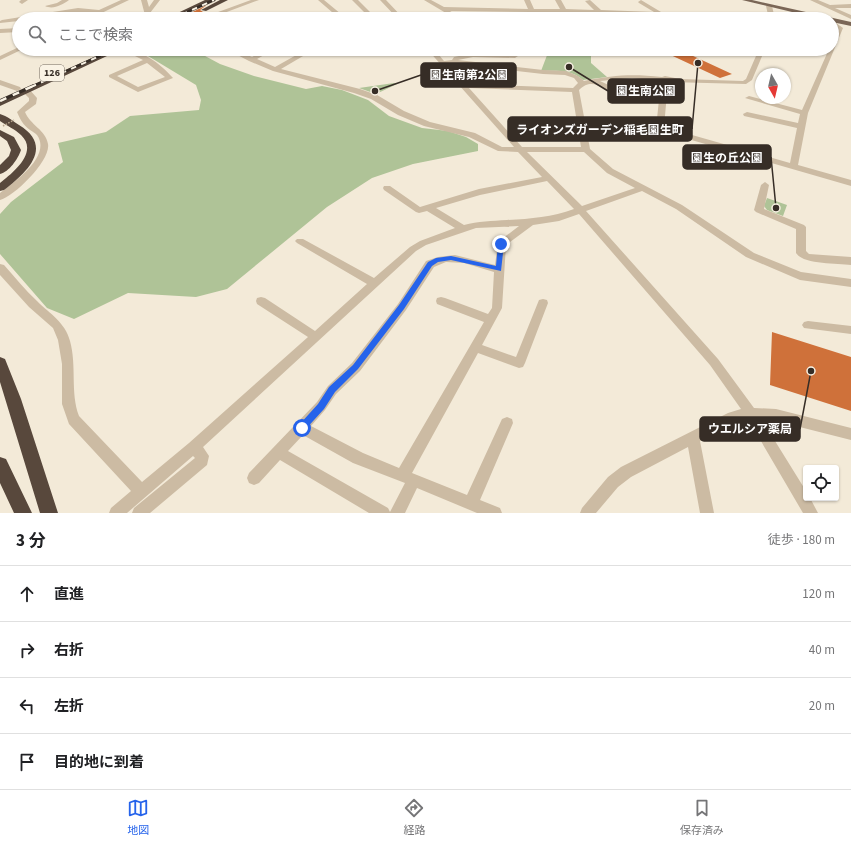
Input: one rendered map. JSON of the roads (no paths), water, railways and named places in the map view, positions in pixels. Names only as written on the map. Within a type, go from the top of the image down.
[{"type":"highway","points":[[183,12],[210,0]]},
{"type":"highway","points":[[200,12],[225,0]]},
{"type":"highway","name":"126","points":[[0,96],[88,56]]},
{"type":"highway","name":"126","points":[[0,105],[10,98],[103,56]]},
{"type":"highway","points":[[0,171],[14,157],[16,150],[14,144],[7,135],[4,123]]},
{"type":"highway","points":[[0,188],[14,177],[25,165],[31,156],[32,148],[31,140],[25,134],[4,123]]},
{"type":"highway","points":[[0,363],[14,399],[49,513]]},
{"type":"highway","points":[[0,464],[23,513]]},
{"type":"main road","points":[[745,0],[796,12]]},
{"type":"street","points":[[48,6],[58,4],[66,0]]},
{"type":"street","points":[[65,12],[78,10],[99,12],[126,0]]},
{"type":"street","points":[[144,0],[148,12]]},
{"type":"street","points":[[148,12],[157,0]]},
{"type":"street","points":[[222,12],[256,0]]},
{"type":"street","points":[[321,0],[336,12]]},
{"type":"street","points":[[355,0],[367,12]]},
{"type":"street","points":[[383,0],[394,12]]},
{"type":"street","points":[[527,0],[532,11]]},
{"type":"street","points":[[443,8],[464,7],[493,10],[564,12],[558,0]]},
{"type":"street","points":[[813,0],[851,17]]},
{"type":"street","points":[[588,1],[600,12]]},
{"type":"street","points":[[489,2],[493,10]]},
{"type":"street","points":[[641,2],[658,12]]},
{"type":"street","points":[[427,3],[443,8],[449,12]]},
{"type":"street","points":[[427,3],[440,12]]},
{"type":"street","points":[[769,6],[770,12]]},
{"type":"street","points":[[828,6],[851,6]]},
{"type":"street","points":[[3,31],[1,20],[12,19]]},
{"type":"street","points":[[839,23],[849,24]]},
{"type":"street","points":[[0,58],[12,53]]},
{"type":"street","points":[[143,56],[148,60],[170,78],[138,90],[111,76],[148,60]]},
{"type":"street","points":[[244,56],[275,70],[357,91],[374,97],[401,113],[427,124],[472,135],[501,149],[586,150]]},
{"type":"street","points":[[252,60],[259,56]]},
{"type":"street","points":[[275,70],[300,56]]},
{"type":"street","points":[[436,56],[520,149],[580,210],[714,362],[751,413],[811,513]]},
{"type":"street","points":[[454,62],[456,58],[467,56]]},
{"type":"street","points":[[463,86],[472,85],[575,90],[582,83],[632,76],[665,78],[680,81],[744,83],[749,80],[759,56]]},
{"type":"street","points":[[794,166],[804,113],[829,56]]},
{"type":"street","points":[[442,63],[454,62],[543,72],[566,73],[576,77],[582,83]]},
{"type":"street","points":[[665,78],[660,128],[851,183]]},
{"type":"street","points":[[594,81],[618,93]]},
{"type":"street","points":[[0,82],[17,89]]},
{"type":"street","points":[[575,90],[586,150],[610,171],[679,207],[750,255],[800,276],[851,283]]},
{"type":"street","points":[[0,197],[27,176],[37,166],[44,145],[41,136],[28,124],[21,112],[33,102],[32,98],[26,91]]},
{"type":"street","points":[[748,98],[804,113]]},
{"type":"street","points":[[747,114],[801,126]]},
{"type":"street","points":[[386,188],[419,210],[479,192],[550,178]]},
{"type":"street","points":[[765,185],[759,210],[801,227],[801,253],[807,257],[851,261]]},
{"type":"street","points":[[116,513],[194,447],[413,249],[423,243],[475,225],[488,223],[530,222],[559,218],[642,188]]},
{"type":"street","points":[[427,207],[463,229]]},
{"type":"street","points":[[397,513],[408,478],[475,347],[497,308],[501,244],[530,222]]},
{"type":"street","points":[[300,241],[375,284]]},
{"type":"street","points":[[254,478],[302,428],[321,406],[332,390],[356,367],[402,307],[430,264],[436,260],[451,258],[499,270]]},
{"type":"street","points":[[0,268],[33,304],[57,325],[64,340],[68,364],[68,404],[74,420],[141,492]]},
{"type":"street","points":[[261,300],[316,337]]},
{"type":"street","points":[[441,301],[490,320]]},
{"type":"street","points":[[475,347],[519,363],[543,303]]},
{"type":"street","points":[[808,325],[851,330]]},
{"type":"street","points":[[587,513],[613,482],[626,472],[733,416],[751,413],[776,415],[851,434]]},
{"type":"street","points":[[471,503],[507,423]]},
{"type":"street","points":[[302,428],[358,458],[494,513]]},
{"type":"street","points":[[693,438],[707,513]]},
{"type":"street","points":[[140,513],[202,460],[202,456],[194,447]]},
{"type":"street","points":[[278,452],[383,513]]},
{"type":"railway","points":[[187,12],[214,0]]},
{"type":"railway","points":[[31,87],[100,56]]},
{"type":"railway","points":[[0,101],[33,86]]},
{"type":"place","name":"ライオンズガーデン稲毛園生町","points":[[698,63]]},
{"type":"place","name":"園生南公園","points":[[569,67]]},
{"type":"place","name":"園生南第2公園","points":[[375,91]]},
{"type":"place","name":"園生の丘公園","points":[[776,208]]},
{"type":"place","name":"ウエルシア薬局","points":[[811,371]]}]
